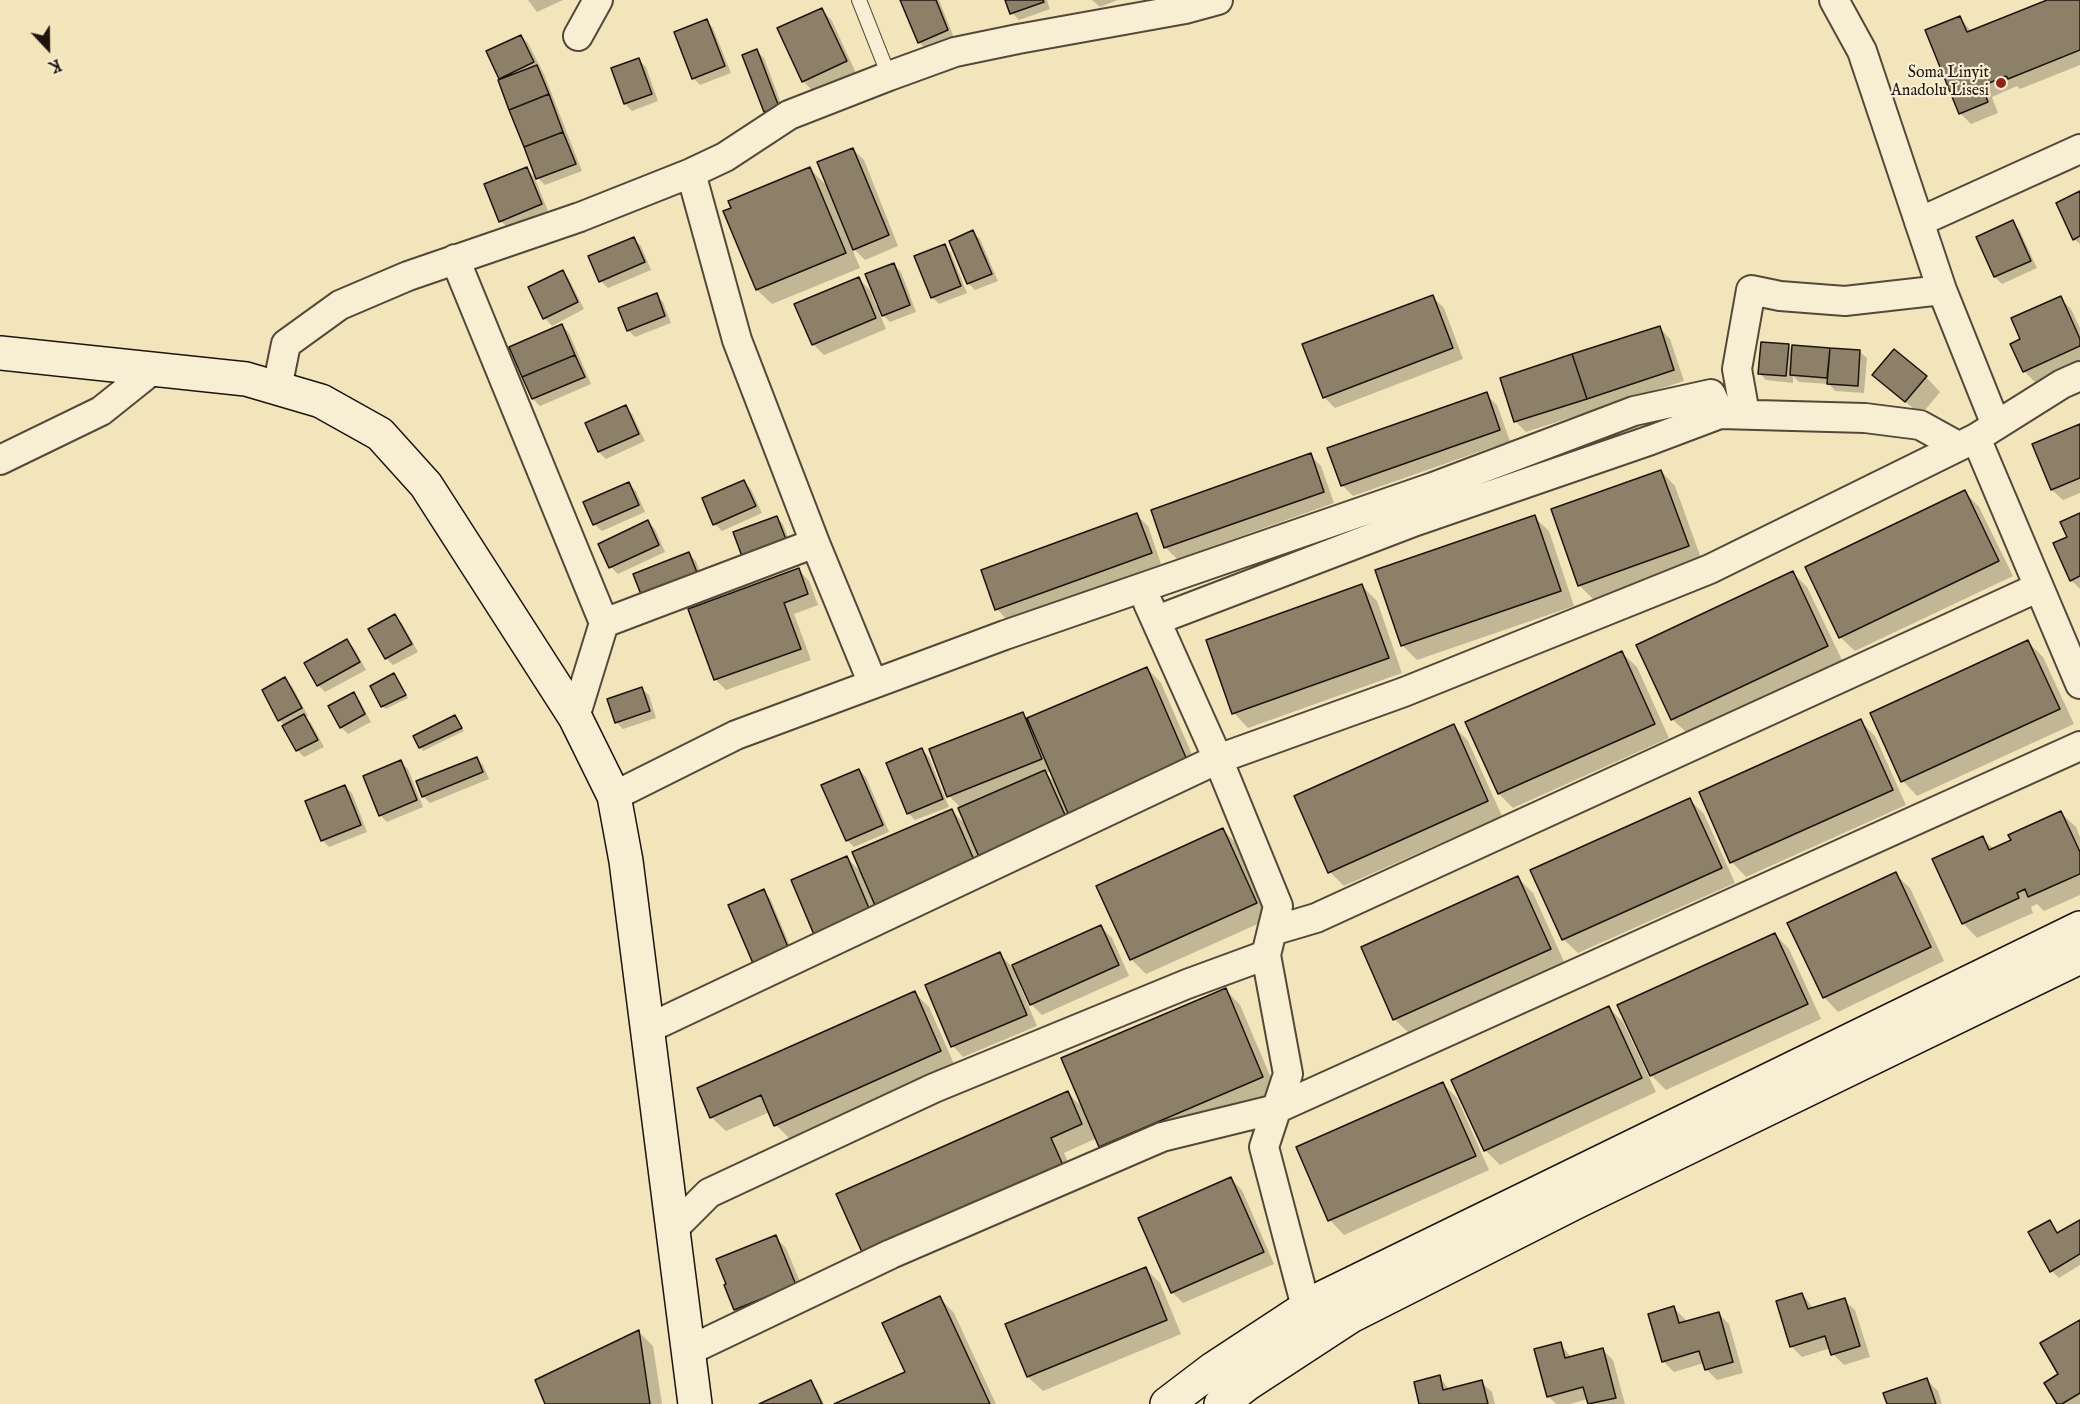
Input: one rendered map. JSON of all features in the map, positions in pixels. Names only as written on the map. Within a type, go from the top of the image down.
[{"type":"main road","points":[[0,354],[246,379],[321,401],[380,434],[426,485],[575,717],[614,796],[626,861],[695,1404]]},
{"type":"main road","points":[[1167,1404],[1213,1369],[1318,1300],[2080,928]]},
{"type":"main road","points":[[1221,1404],[1247,1384],[1351,1316],[1575,1202],[2080,957]]},
{"type":"street","points":[[578,36],[598,0]]},
{"type":"street","points":[[277,388],[286,345],[340,305],[408,276],[580,217],[691,173],[725,156],[789,115],[955,52],[1185,9],[1218,0]]},
{"type":"street","points":[[1842,2],[1862,51],[1942,290],[1977,436],[2080,684]]},
{"type":"street","points":[[1919,222],[2080,149]]},
{"type":"street","points":[[691,173],[738,340],[814,543],[873,684]]},
{"type":"street","points":[[455,260],[604,623],[575,717]]},
{"type":"street","points":[[1732,414],[1737,369],[1751,290],[1780,296],[1845,301],[1942,290]]},
{"type":"street","points":[[0,460],[101,411],[151,371]]},
{"type":"street","points":[[647,1029],[1218,759],[1404,692],[1710,568],[1977,436],[2062,384],[2080,376]]},
{"type":"street","points":[[614,796],[736,735],[1141,588],[1433,487],[1634,411],[1711,394],[1732,414]]},
{"type":"street","points":[[1157,620],[1416,521],[1732,414],[1865,418],[1920,425],[1977,436]]},
{"type":"street","points":[[604,623],[814,543]]},
{"type":"street","points":[[673,1229],[709,1193],[934,1088],[1187,984],[1327,913],[2039,587]]},
{"type":"street","points":[[1141,588],[1218,759],[1278,906],[1269,943],[1288,1074],[1264,1147],[1306,1307]]},
{"type":"street","points":[[688,1351],[891,1254],[1162,1137],[1276,1109],[2080,746]]},
{"type":"lane","points":[[859,0],[889,76]]},
{"type":"building","points":[[900,0],[936,0],[948,30],[918,43]]},
{"type":"building","points":[[1005,0],[1043,0],[1044,2],[1010,14]]},
{"type":"building","points":[[2047,0],[2080,0],[2080,50],[2008,79],[2006,76],[1982,86],[1988,102],[1959,114],[1925,30],[1960,16],[1967,32]]},
{"type":"building","points":[[822,8],[847,61],[802,82],[777,28]]},
{"type":"building","points":[[707,19],[725,66],[692,79],[674,32]]},
{"type":"building","points":[[521,35],[534,62],[499,79],[486,51]]},
{"type":"building","points":[[757,49],[779,107],[764,112],[742,55]]},
{"type":"building","points":[[639,58],[652,94],[624,104],[611,68]]},
{"type":"building","points":[[537,65],[549,94],[509,110],[498,80]]},
{"type":"building","points":[[549,94],[563,132],[524,147],[509,110]]},
{"type":"building","points":[[563,132],[576,164],[536,179],[524,147]]},
{"type":"building","points":[[853,148],[889,235],[853,250],[817,162]]},
{"type":"building","points":[[527,167],[542,204],[499,222],[484,184]]},
{"type":"building","points":[[810,167],[846,253],[756,290],[723,211],[731,208],[728,201]]},
{"type":"building","points":[[2080,191],[2080,236],[2073,240],[2056,203]]},
{"type":"building","points":[[2013,220],[2031,261],[1994,277],[1976,237]]},
{"type":"building","points":[[973,230],[992,274],[967,284],[949,241]]},
{"type":"building","points":[[634,237],[645,262],[599,282],[588,256]]},
{"type":"building","points":[[945,244],[961,286],[931,298],[914,256]]},
{"type":"building","points":[[894,263],[910,305],[882,316],[865,274]]},
{"type":"building","points":[[563,270],[578,302],[543,319],[528,287]]},
{"type":"building","points":[[859,277],[876,318],[812,345],[794,304]]},
{"type":"building","points":[[657,293],[665,316],[627,331],[618,308]]},
{"type":"building","points":[[1433,295],[1453,348],[1323,398],[1302,344]]},
{"type":"building","points":[[2061,296],[2080,339],[2080,346],[2023,372],[2010,344],[2020,339],[2011,318]]},
{"type":"building","points":[[562,324],[575,355],[522,377],[509,347]]},
{"type":"building","points":[[1660,326],[1674,370],[1587,399],[1572,354]]},
{"type":"building","points":[[1761,342],[1789,344],[1786,376],[1758,374]]},
{"type":"building","points":[[1792,345],[1830,348],[1827,378],[1790,375]]},
{"type":"building","points":[[1830,348],[1860,350],[1858,386],[1827,384]]},
{"type":"building","points":[[1894,349],[1927,376],[1905,402],[1872,375]]},
{"type":"building","points":[[1572,354],[1587,399],[1514,422],[1500,378]]},
{"type":"building","points":[[575,355],[585,377],[532,399],[522,377]]},
{"type":"building","points":[[1487,392],[1500,430],[1341,486],[1327,448]]},
{"type":"building","points":[[626,405],[639,434],[598,452],[585,423]]},
{"type":"building","points":[[2080,424],[2080,478],[2051,490],[2032,444]]},
{"type":"building","points":[[1311,453],[1324,492],[1164,548],[1151,510]]},
{"type":"building","points":[[1661,470],[1689,546],[1578,586],[1551,509]]},
{"type":"building","points":[[744,480],[756,506],[713,525],[702,498]]},
{"type":"building","points":[[629,482],[639,505],[593,525],[583,502]]},
{"type":"building","points":[[1965,490],[1999,561],[1839,638],[1805,567]]},
{"type":"building","points":[[1137,513],[1152,553],[995,610],[981,570]]},
{"type":"building","points":[[2080,513],[2080,576],[2070,581],[2053,543],[2067,537],[2060,522]]},
{"type":"building","points":[[1535,515],[1561,591],[1401,646],[1375,570]]},
{"type":"building","points":[[777,516],[787,542],[743,559],[733,532]]},
{"type":"building","points":[[648,520],[659,545],[609,568],[598,544]]},
{"type":"building","points":[[689,552],[698,575],[642,597],[633,574]]},
{"type":"building","points":[[799,568],[808,594],[784,603],[801,649],[714,680],[688,609]]},
{"type":"building","points":[[1793,571],[1828,646],[1671,720],[1636,645]]},
{"type":"building","points":[[1362,584],[1389,658],[1232,714],[1206,640]]},
{"type":"building","points":[[395,614],[412,644],[385,659],[368,629]]},
{"type":"building","points":[[347,639],[360,662],[317,686],[304,663]]},
{"type":"building","points":[[2028,640],[2060,709],[1901,782],[1870,713]]},
{"type":"building","points":[[1622,651],[1655,724],[1498,794],[1465,722]]},
{"type":"building","points":[[1147,667],[1190,767],[1070,818],[1027,718]]},
{"type":"building","points":[[394,673],[406,695],[381,707],[370,686]]},
{"type":"building","points":[[285,677],[302,708],[278,721],[262,690]]},
{"type":"building","points":[[642,687],[650,711],[615,723],[607,699]]},
{"type":"building","points":[[354,692],[365,714],[340,728],[328,706]]},
{"type":"building","points":[[1023,712],[1042,759],[947,797],[929,749]]},
{"type":"building","points":[[304,714],[318,740],[296,751],[282,726]]},
{"type":"building","points":[[455,715],[462,728],[419,748],[413,736]]},
{"type":"building","points":[[1861,719],[1893,790],[1730,863],[1699,792]]},
{"type":"building","points":[[1454,724],[1488,801],[1328,873],[1294,796]]},
{"type":"building","points":[[922,748],[943,799],[907,814],[886,763]]},
{"type":"building","points":[[477,757],[483,772],[422,797],[416,781]]},
{"type":"building","points":[[401,760],[417,800],[379,816],[363,776]]},
{"type":"building","points":[[859,769],[883,825],[846,841],[821,785]]},
{"type":"building","points":[[1045,770],[1070,826],[982,864],[958,808]]},
{"type":"building","points":[[345,785],[361,825],[321,841],[305,801]]},
{"type":"building","points":[[1690,798],[1722,868],[1562,940],[1530,870]]},
{"type":"building","points":[[952,809],[977,867],[877,910],[852,852]]},
{"type":"building","points":[[2061,811],[2080,852],[2080,874],[2028,897],[2025,889],[2017,893],[2019,898],[1962,924],[1932,859],[1983,836],[1989,850],[2011,840],[2008,835]]},
{"type":"building","points":[[1223,828],[1257,903],[1130,960],[1096,886]]},
{"type":"building","points":[[847,856],[871,913],[815,937],[791,880]]},
{"type":"building","points":[[1896,872],[1931,947],[1823,998],[1787,923]]},
{"type":"building","points":[[1518,876],[1551,949],[1393,1020],[1361,947]]},
{"type":"building","points":[[764,889],[790,952],[755,968],[728,905]]},
{"type":"building","points":[[1101,925],[1119,965],[1030,1005],[1012,965]]},
{"type":"building","points":[[1775,933],[1808,1004],[1650,1076],[1617,1005]]},
{"type":"building","points":[[1000,952],[1027,1015],[951,1047],[925,985]]},
{"type":"building","points":[[1226,988],[1263,1077],[1099,1147],[1061,1058]]},
{"type":"building","points":[[915,991],[941,1051],[774,1126],[761,1095],[710,1118],[697,1088]]},
{"type":"building","points":[[1609,1006],[1642,1078],[1484,1151],[1451,1080]]},
{"type":"building","points":[[1443,1082],[1476,1156],[1328,1221],[1296,1147]]},
{"type":"building","points":[[1068,1091],[1082,1124],[1051,1138],[1066,1172],[866,1261],[836,1194]]},
{"type":"building","points":[[1231,1177],[1264,1252],[1171,1293],[1138,1218]]},
{"type":"building","points":[[2050,1220],[2057,1233],[2080,1220],[2080,1254],[2050,1272],[2028,1232]]},
{"type":"building","points":[[776,1235],[796,1285],[734,1310],[716,1259]]},
{"type":"building","points":[[1146,1267],[1167,1320],[1027,1377],[1005,1324]]},
{"type":"building","points":[[1802,1293],[1808,1309],[1845,1298],[1860,1346],[1831,1355],[1825,1336],[1790,1347],[1776,1301]]},
{"type":"building","points":[[940,1296],[990,1404],[834,1404],[905,1372],[882,1323]]},
{"type":"building","points":[[1674,1306],[1679,1323],[1719,1312],[1733,1362],[1705,1370],[1699,1351],[1662,1362],[1648,1314]]},
{"type":"building","points":[[2080,1320],[2080,1393],[2062,1404],[2057,1404],[2044,1383],[2058,1374],[2040,1343]]},
{"type":"building","points":[[639,1330],[650,1404],[545,1404],[535,1380]]},
{"type":"building","points":[[1561,1342],[1565,1358],[1603,1348],[1616,1398],[1588,1404],[1583,1387],[1547,1397],[1534,1349]]},
{"type":"building","points":[[1440,1375],[1443,1390],[1482,1380],[1488,1404],[1419,1404],[1414,1382]]},
{"type":"building","points":[[1927,1378],[1936,1404],[1887,1404],[1883,1393]]},
{"type":"building","points":[[811,1380],[822,1404],[759,1404]]},
{"type":"place","name":"Soma Linyit Anadolu Lisesi","points":[[2001,83]]}]
